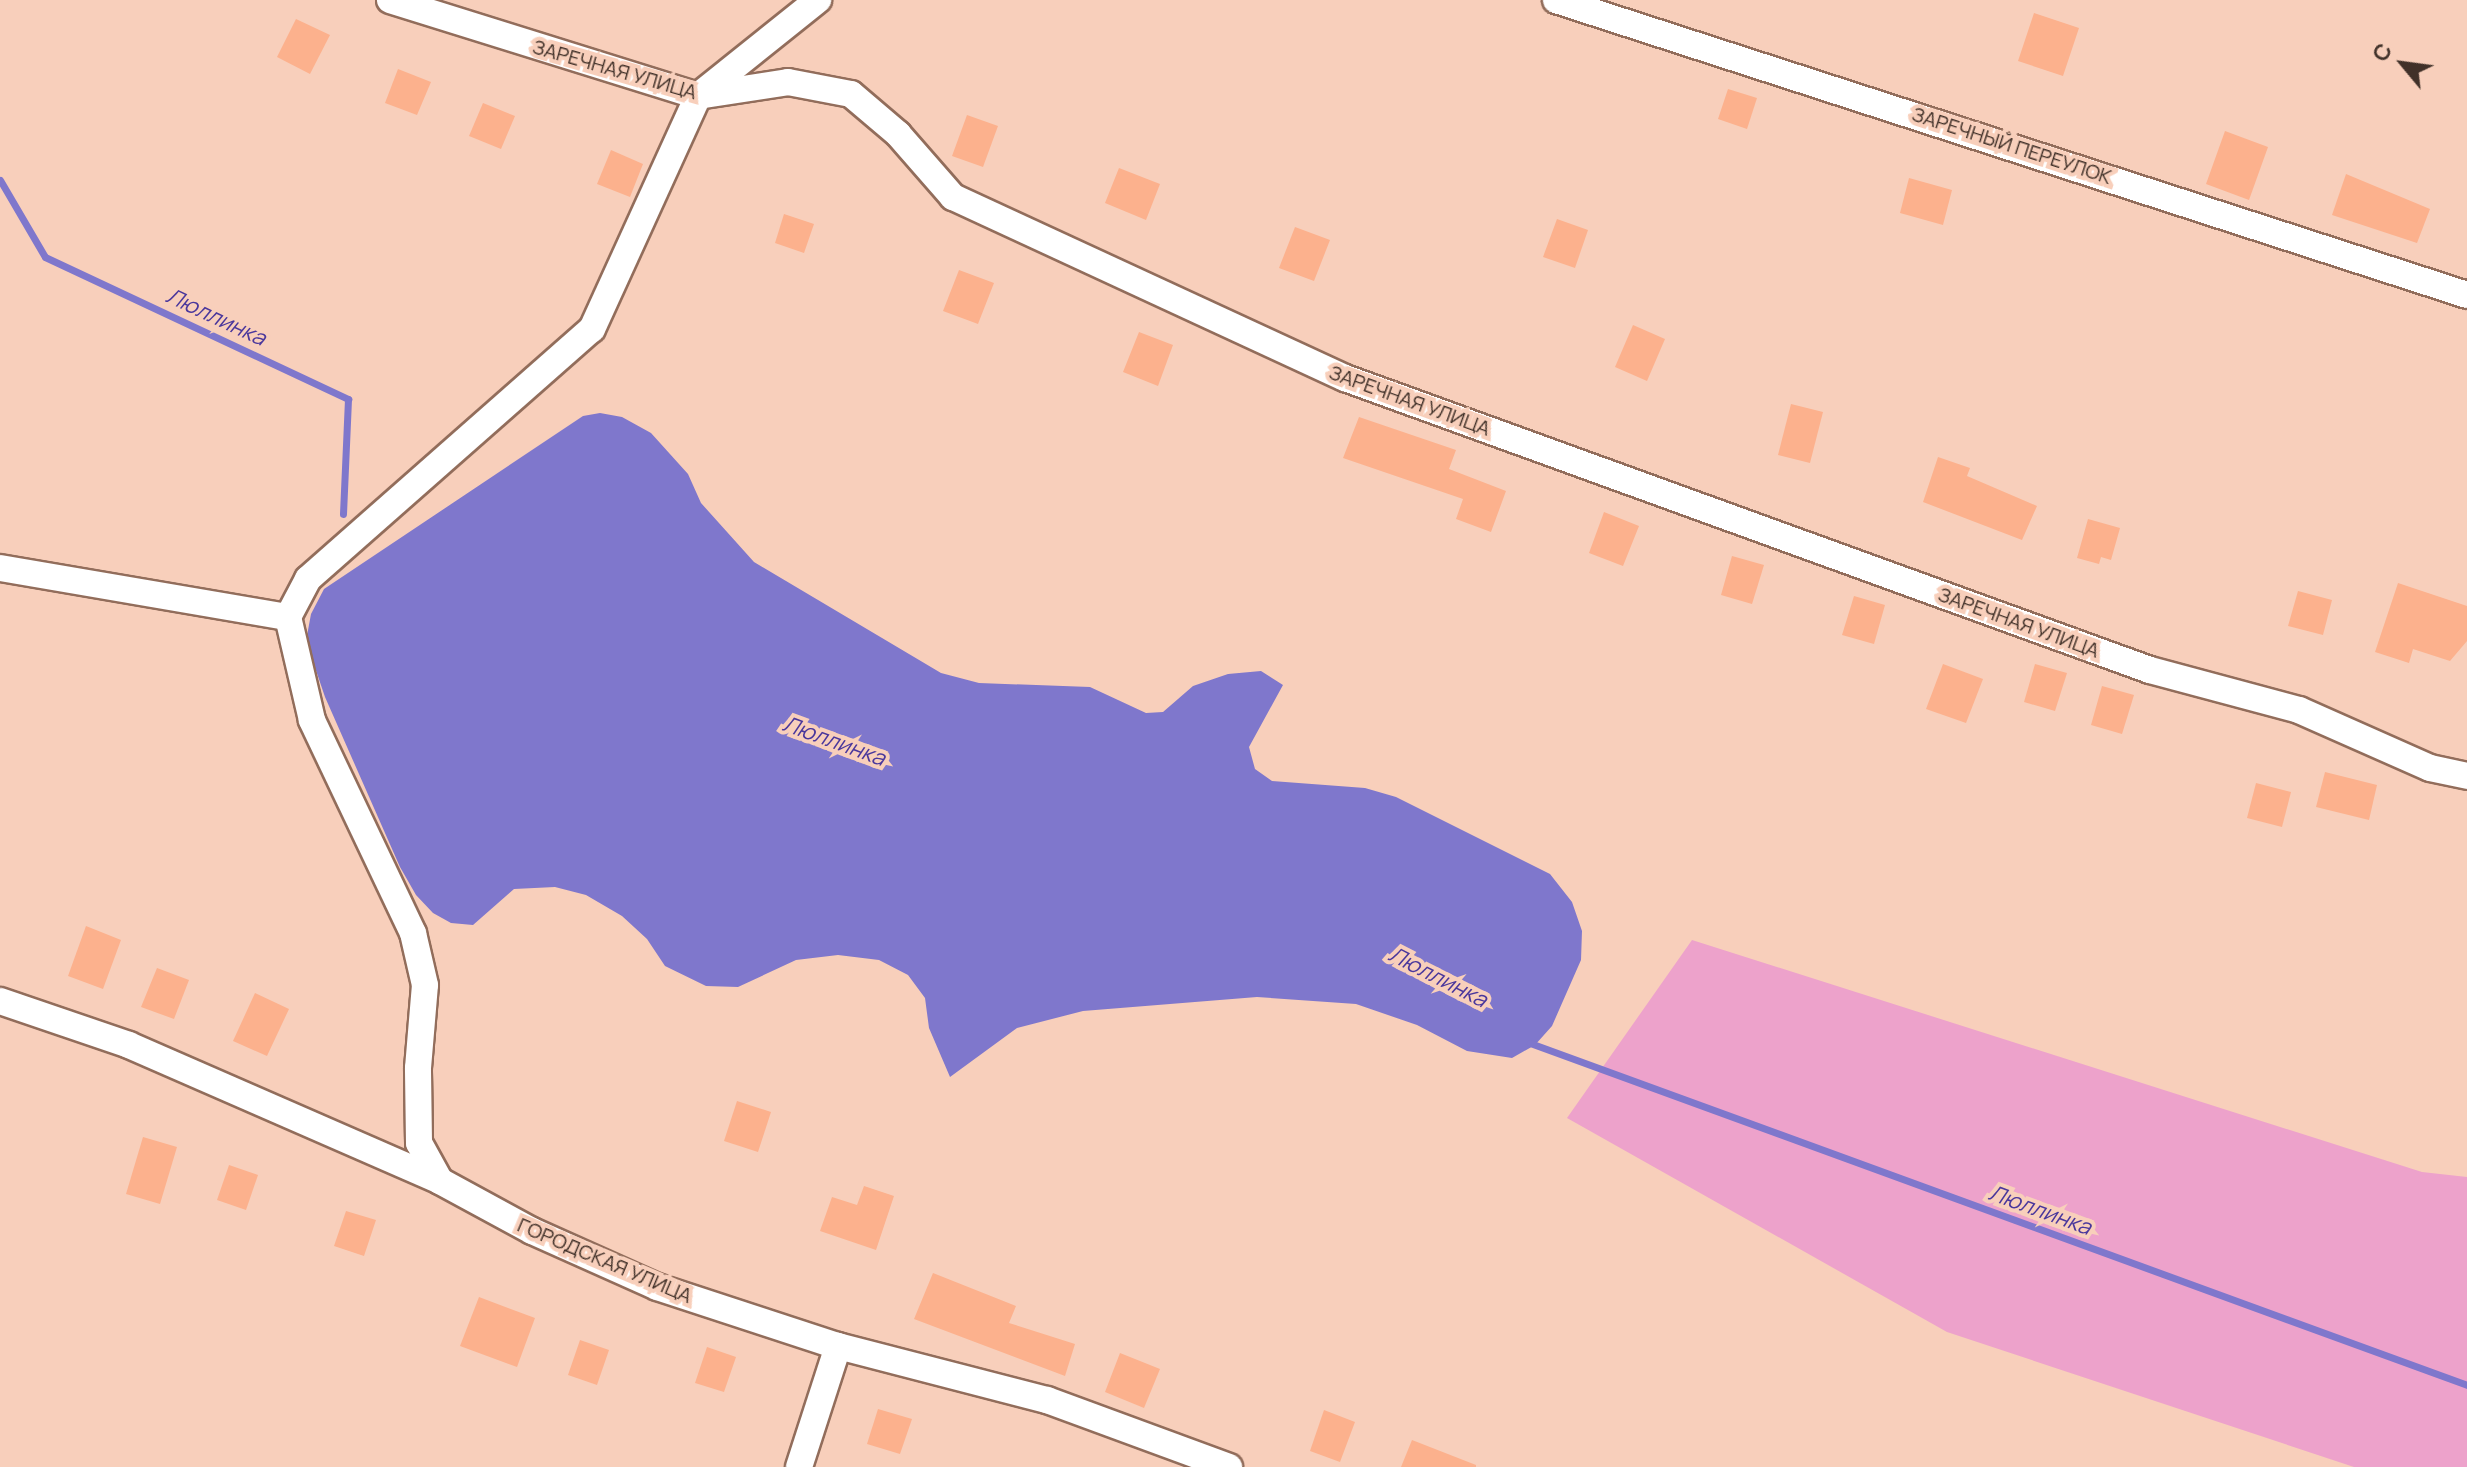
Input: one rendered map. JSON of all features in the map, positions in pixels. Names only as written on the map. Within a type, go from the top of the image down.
[{"type":"street","name":"ЗАРЕЧНАЯ УЛИЦА","points":[[390,0],[698,96],[788,82],[851,94],[898,134],[953,197],[1345,378],[2150,670],[2299,710],[2430,768],[2467,776]]},
{"type":"street","points":[[440,1181],[419,1143],[418,1068],[425,985],[413,933],[312,720],[288,617],[308,579],[592,329],[698,96],[818,0]]},
{"type":"street","name":"ЗАРЕЧНЫЙ ПЕРЕУЛОК","points":[[1556,0],[2467,295]]},
{"type":"street","points":[[0,568],[288,617]]},
{"type":"street","name":"ГОРОДСКАЯ УЛИЦА","points":[[0,1001],[129,1045],[440,1181],[532,1231],[657,1287],[838,1346],[1047,1400],[1229,1467]]},
{"type":"street","points":[[799,1467],[838,1346]]},
{"type":"shaded area","points":[[1692,940],[2422,1172],[2467,1177],[2467,1467],[2354,1467],[1947,1332],[1567,1118]]},
{"type":"water","points":[[600,413],[622,417],[651,433],[688,474],[701,503],[754,562],[941,673],[979,683],[1090,687],[1146,713],[1163,712],[1193,686],[1228,674],[1261,671],[1283,685],[1249,747],[1255,769],[1272,781],[1365,788],[1396,797],[1550,874],[1572,902],[1582,931],[1581,960],[1552,1026],[1535,1045],[1512,1058],[1467,1051],[1417,1025],[1356,1004],[1257,997],[1083,1011],[1017,1028],[950,1077],[929,1028],[925,998],[908,975],[879,960],[838,955],[796,960],[738,987],[706,986],[665,966],[647,939],[622,916],[586,895],[555,887],[514,889],[473,925],[451,923],[433,913],[416,895],[400,867],[325,697],[306,641],[311,614],[324,589],[583,416]]},
{"type":"building","points":[[2034,13],[2079,28],[2063,76],[2018,61]]},
{"type":"building","points":[[296,19],[330,35],[310,74],[277,57]]},
{"type":"building","points":[[398,69],[431,82],[417,115],[385,103]]},
{"type":"building","points":[[1728,89],[1757,98],[1747,129],[1718,119]]},
{"type":"building","points":[[483,103],[515,116],[501,149],[469,136]]},
{"type":"building","points":[[967,115],[998,126],[983,167],[952,156]]},
{"type":"building","points":[[2225,131],[2268,147],[2249,200],[2206,184]]},
{"type":"building","points":[[611,150],[643,164],[630,197],[597,184]]},
{"type":"building","points":[[1119,168],[1160,184],[1146,220],[1105,203]]},
{"type":"building","points":[[2346,174],[2430,209],[2417,243],[2332,215]]},
{"type":"building","points":[[1909,178],[1952,190],[1943,225],[1900,213]]},
{"type":"building","points":[[784,214],[814,224],[804,253],[775,243]]},
{"type":"building","points":[[1557,219],[1588,230],[1575,268],[1543,257]]},
{"type":"building","points":[[1295,227],[1330,240],[1314,281],[1279,268]]},
{"type":"building","points":[[959,270],[994,283],[978,324],[943,311]]},
{"type":"building","points":[[1633,325],[1665,339],[1647,381],[1615,367]]},
{"type":"building","points":[[1139,332],[1173,345],[1158,386],[1123,372]]},
{"type":"building","points":[[1791,404],[1823,412],[1810,463],[1778,455]]},
{"type":"building","points":[[1359,417],[1456,450],[1449,469],[1506,491],[1491,532],[1456,519],[1463,499],[1343,458]]},
{"type":"building","points":[[1938,457],[1970,468],[1967,476],[2037,506],[2022,540],[1923,502]]},
{"type":"building","points":[[1604,512],[1639,526],[1623,566],[1589,553]]},
{"type":"building","points":[[2088,519],[2120,528],[2111,560],[2101,557],[2099,564],[2077,558]]},
{"type":"building","points":[[1732,556],[1764,565],[1752,604],[1721,595]]},
{"type":"building","points":[[2398,583],[2467,606],[2467,641],[2450,661],[2413,649],[2409,663],[2375,652]]},
{"type":"building","points":[[2298,591],[2332,600],[2323,635],[2288,626]]},
{"type":"building","points":[[1854,596],[1885,605],[1874,644],[1842,635]]},
{"type":"building","points":[[1943,664],[1983,679],[1966,723],[1926,709]]},
{"type":"building","points":[[2035,664],[2067,673],[2055,711],[2024,702]]},
{"type":"building","points":[[2102,686],[2134,695],[2122,734],[2091,725]]},
{"type":"building","points":[[2325,772],[2377,785],[2369,820],[2316,807]]},
{"type":"building","points":[[2256,783],[2291,792],[2282,827],[2247,818]]},
{"type":"building","points":[[86,926],[121,940],[103,989],[68,976]]},
{"type":"building","points":[[157,968],[189,980],[174,1019],[141,1007]]},
{"type":"building","points":[[255,993],[289,1009],[267,1056],[233,1041]]},
{"type":"building","points":[[737,1101],[771,1112],[758,1152],[724,1141]]},
{"type":"building","points":[[143,1137],[177,1147],[160,1204],[126,1194]]},
{"type":"building","points":[[229,1165],[258,1175],[246,1210],[217,1200]]},
{"type":"building","points":[[864,1186],[894,1196],[876,1250],[820,1231],[832,1197],[857,1205]]},
{"type":"building","points":[[346,1211],[376,1220],[364,1256],[334,1246]]},
{"type":"building","points":[[933,1273],[1016,1306],[1009,1323],[1075,1344],[1065,1376],[914,1319]]},
{"type":"building","points":[[479,1297],[535,1318],[517,1367],[460,1346]]},
{"type":"building","points":[[580,1340],[609,1350],[597,1385],[568,1375]]},
{"type":"building","points":[[707,1347],[736,1357],[724,1392],[695,1383]]},
{"type":"building","points":[[1120,1353],[1160,1369],[1144,1408],[1105,1392]]},
{"type":"building","points":[[878,1409],[912,1419],[900,1454],[867,1444]]},
{"type":"building","points":[[1324,1410],[1355,1422],[1340,1462],[1310,1451]]},
{"type":"building","points":[[1412,1440],[1476,1465],[1476,1467],[1401,1467]]},
{"type":"waterway","name":"Люллинка","points":[[0,180],[45,257],[348,399],[343,514]]},
{"type":"waterway","name":"Люллинка","points":[[1530,1043],[2467,1385]]}]
